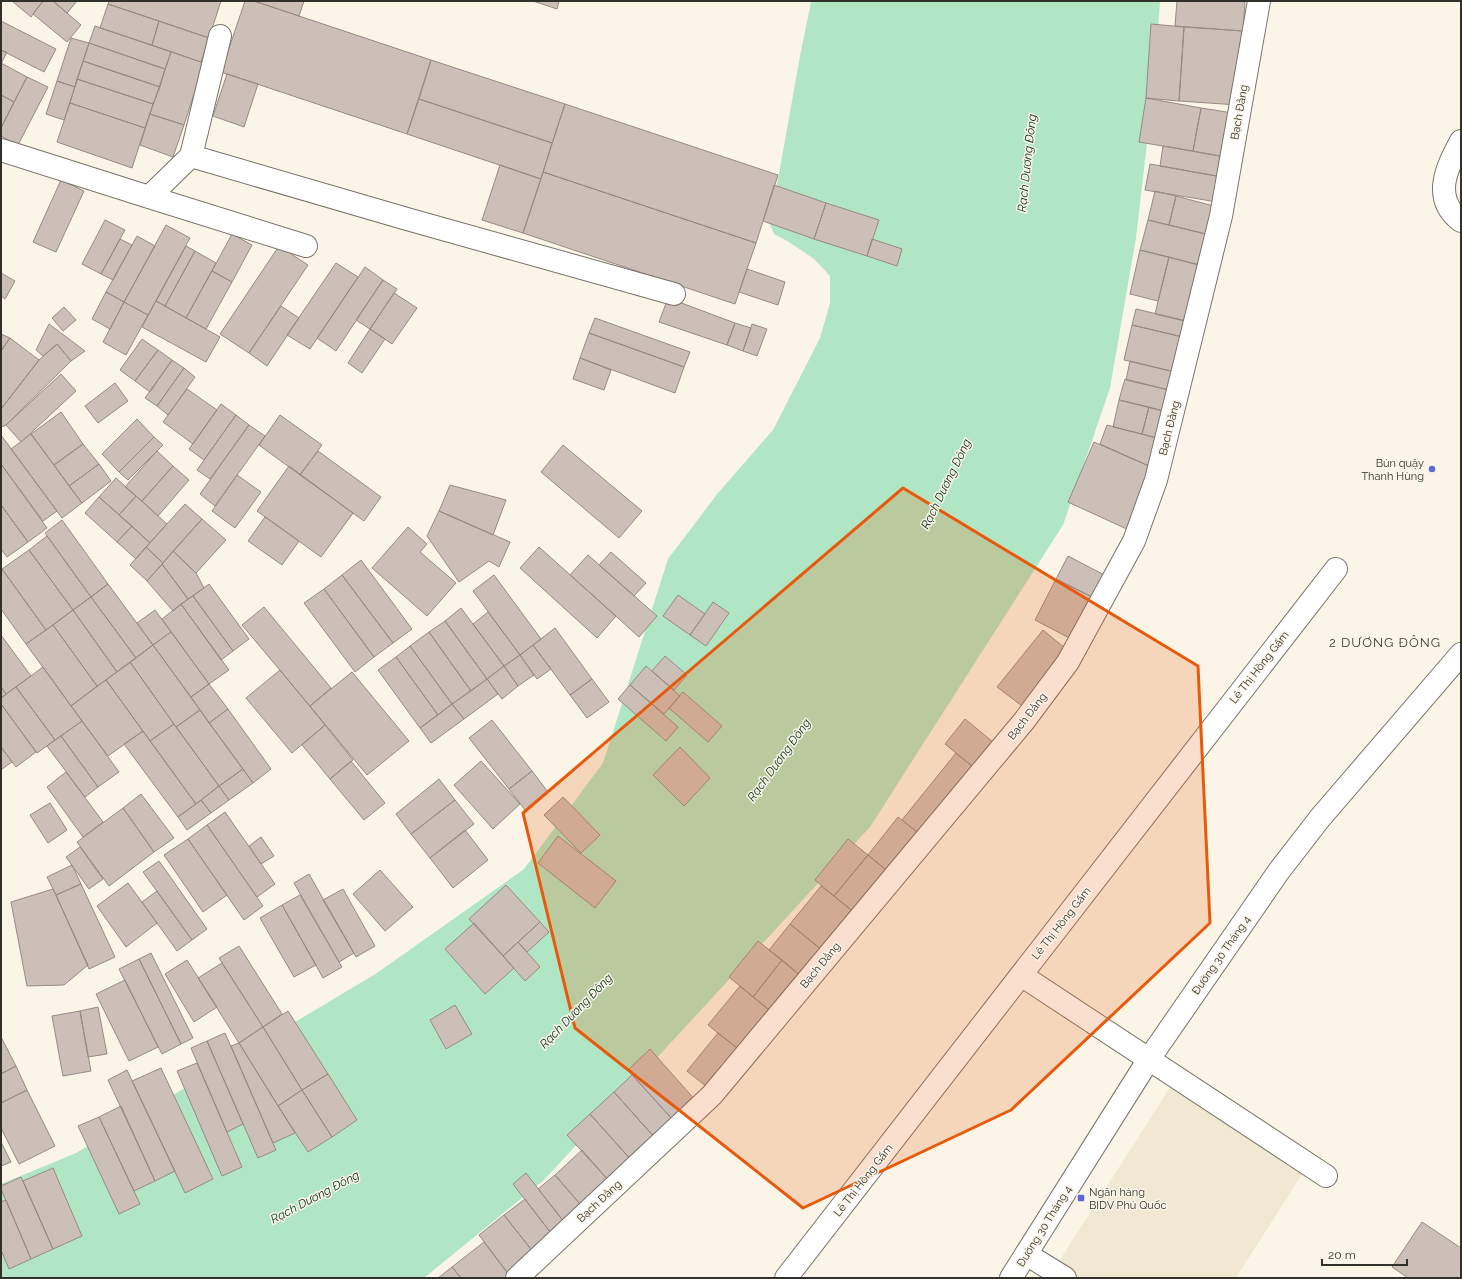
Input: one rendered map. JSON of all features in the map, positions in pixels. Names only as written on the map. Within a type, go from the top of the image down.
[{"type":"street","name":"Bạch Đằng","points":[[517,1278],[712,1095],[1024,721],[1068,662],[1134,541],[1156,480],[1221,216],[1259,1]]},
{"type":"street","points":[[149,197],[191,156],[220,36]]},
{"type":"street","points":[[1461,141],[1450,161],[1444,181],[1445,201],[1455,216],[1461,220]]},
{"type":"street","points":[[1,150],[306,246]]},
{"type":"street","points":[[191,156],[674,294]]},
{"type":"street","name":"Lê Thị Hồng Gấm","points":[[786,1278],[1336,569]]},
{"type":"street","name":"Đường 30 Tháng 4","points":[[1011,1278],[1149,1059],[1279,871],[1320,818],[1461,654]]},
{"type":"street","points":[[1021,975],[1326,1176]]},
{"type":"street","points":[[1026,1254],[1065,1278]]},
{"type":"highlighted area","points":[[903,488],[1198,666],[1210,923],[1011,1110],[803,1208],[575,1028],[523,813]]},
{"type":"shaded area","points":[[1171,1086],[1304,1171],[1236,1278],[1076,1278],[1056,1266]]},
{"type":"water","name":"Rạch Dương Đông","points":[[1160,1],[1155,74],[1136,238],[1110,388],[1063,525],[870,827],[544,1180],[424,1278],[1,1278],[1,1184],[76,1153],[377,973],[524,869],[603,763],[668,559],[718,493],[773,430],[820,338],[830,303],[830,276],[814,259],[774,234],[770,224],[800,56],[811,2]]},
{"type":"building","points":[[12,1],[43,1],[31,17]]},
{"type":"building","points":[[43,1],[53,1],[81,25],[67,42],[33,14]]},
{"type":"building","points":[[53,1],[77,1],[67,13]]},
{"type":"building","points":[[109,1],[221,1],[209,38],[108,4]]},
{"type":"building","points":[[245,1],[254,1],[431,60],[407,134],[221,72]]},
{"type":"building","points":[[254,1],[304,1],[299,16]]},
{"type":"building","points":[[533,1],[559,1],[557,9]]},
{"type":"building","points":[[1177,1],[1245,1],[1243,31],[1175,26]]},
{"type":"building","points":[[108,4],[159,21],[152,45],[100,28]]},
{"type":"building","points":[[1,21],[56,49],[44,72],[1,50]]},
{"type":"building","points":[[159,21],[209,38],[201,62],[152,45]]},
{"type":"building","points":[[1151,24],[1184,27],[1179,101],[1146,98]]},
{"type":"building","points":[[95,26],[171,52],[165,69],[89,43]]},
{"type":"building","points":[[1184,27],[1243,31],[1238,105],[1179,101]]},
{"type":"building","points":[[71,38],[89,43],[75,87],[57,81]]},
{"type":"building","points":[[89,43],[165,69],[160,87],[83,61]]},
{"type":"building","points":[[1,50],[7,52],[1,64]]},
{"type":"building","points":[[171,52],[204,63],[184,125],[150,114]]},
{"type":"building","points":[[431,60],[565,104],[552,143],[419,99]]},
{"type":"building","points":[[83,61],[160,87],[153,104],[77,79]]},
{"type":"building","points":[[1,63],[27,77],[14,102],[1,95]]},
{"type":"building","points":[[227,74],[258,84],[244,127],[213,116]]},
{"type":"building","points":[[27,77],[48,87],[18,145],[1,136],[1,128]]},
{"type":"building","points":[[77,79],[153,104],[145,128],[70,103]]},
{"type":"building","points":[[57,81],[75,87],[64,120],[46,114]]},
{"type":"building","points":[[1,95],[14,102],[1,128]]},
{"type":"building","points":[[1146,98],[1201,108],[1193,151],[1139,142]]},
{"type":"building","points":[[419,99],[552,143],[541,179],[407,134]]},
{"type":"building","points":[[70,103],[145,128],[132,168],[57,142]]},
{"type":"building","points":[[565,104],[778,175],[756,243],[543,172]]},
{"type":"building","points":[[1201,108],[1233,113],[1225,157],[1193,151]]},
{"type":"building","points":[[150,114],[184,125],[173,157],[140,145]]},
{"type":"building","points":[[1163,146],[1225,157],[1222,177],[1160,166]]},
{"type":"building","points":[[1150,164],[1222,177],[1217,202],[1145,190]]},
{"type":"building","points":[[500,165],[541,179],[523,233],[482,220]]},
{"type":"building","points":[[543,172],[756,243],[735,304],[523,233]]},
{"type":"building","points":[[61,180],[84,191],[56,252],[33,242]]},
{"type":"building","points":[[774,185],[826,203],[814,239],[763,221]]},
{"type":"building","points":[[1155,191],[1176,196],[1169,225],[1148,220]]},
{"type":"building","points":[[1176,196],[1221,208],[1214,236],[1169,225]]},
{"type":"building","points":[[826,203],[879,220],[867,256],[814,239]]},
{"type":"building","points":[[105,220],[125,230],[101,274],[82,264]]},
{"type":"building","points":[[1148,220],[1214,236],[1207,267],[1140,250]]},
{"type":"building","points":[[166,225],[190,238],[148,315],[124,302]]},
{"type":"building","points":[[232,234],[252,245],[232,282],[212,271]]},
{"type":"building","points":[[137,236],[155,246],[124,302],[106,292]]},
{"type":"building","points":[[120,239],[132,245],[113,280],[101,274]]},
{"type":"building","points":[[872,239],[902,249],[897,266],[867,256]]},
{"type":"building","points":[[186,246],[195,251],[165,306],[156,301]]},
{"type":"building","points":[[279,246],[308,265],[249,353],[220,334]]},
{"type":"building","points":[[1140,250],[1169,257],[1158,301],[1130,294]]},
{"type":"building","points":[[195,251],[216,263],[186,318],[165,306]]},
{"type":"building","points":[[1169,257],[1207,267],[1193,323],[1155,314]]},
{"type":"building","points":[[336,263],[358,277],[310,349],[287,335]]},
{"type":"building","points":[[365,267],[383,280],[336,351],[317,338]]},
{"type":"building","points":[[747,269],[785,282],[778,305],[739,292]]},
{"type":"building","points":[[212,271],[232,282],[206,329],[186,318]]},
{"type":"building","points":[[1,273],[15,281],[5,299],[1,296]]},
{"type":"building","points":[[383,280],[397,289],[370,329],[356,320]]},
{"type":"building","points":[[106,292],[124,302],[110,329],[92,319]]},
{"type":"building","points":[[394,293],[417,308],[392,344],[370,329]]},
{"type":"building","points":[[668,298],[735,323],[727,345],[659,322]]},
{"type":"building","points":[[156,301],[220,337],[206,362],[142,327]]},
{"type":"building","points":[[124,302],[148,315],[126,355],[103,342]]},
{"type":"building","points":[[281,306],[299,318],[267,366],[249,353]]},
{"type":"building","points":[[64,307],[76,320],[63,331],[52,318]]},
{"type":"building","points":[[1136,309],[1191,322],[1187,338],[1132,325]]},
{"type":"building","points":[[595,318],[690,352],[684,367],[589,333]]},
{"type":"building","points":[[735,323],[751,328],[743,351],[727,345]]},
{"type":"building","points":[[49,324],[85,351],[71,361],[57,344],[43,356],[36,350]]},
{"type":"building","points":[[752,324],[767,329],[757,356],[743,351]]},
{"type":"building","points":[[1132,325],[1187,338],[1179,373],[1124,360]]},
{"type":"building","points":[[370,329],[385,339],[362,373],[348,363]]},
{"type":"building","points":[[589,333],[684,367],[675,393],[580,358]]},
{"type":"building","points":[[1,334],[10,338],[1,351]]},
{"type":"building","points":[[10,338],[39,360],[1,409],[1,351]]},
{"type":"building","points":[[142,339],[158,350],[135,381],[120,370]]},
{"type":"building","points":[[57,344],[71,361],[6,425],[1,427],[1,409],[39,360]]},
{"type":"building","points":[[158,350],[172,360],[150,392],[135,381]]},
{"type":"building","points":[[580,358],[611,370],[604,390],[573,379]]},
{"type":"building","points":[[172,360],[184,368],[157,406],[145,398]]},
{"type":"building","points":[[1130,361],[1179,373],[1169,390],[1126,380]]},
{"type":"building","points":[[184,368],[195,377],[168,415],[157,406]]},
{"type":"building","points":[[61,374],[76,391],[21,442],[6,425]]},
{"type":"building","points":[[1125,379],[1169,390],[1163,411],[1119,400]]},
{"type":"building","points":[[115,383],[128,401],[98,423],[85,406]]},
{"type":"building","points":[[187,389],[217,410],[193,444],[163,422]]},
{"type":"building","points":[[1119,400],[1149,407],[1142,434],[1113,427]]},
{"type":"building","points":[[221,404],[236,415],[204,460],[189,449]]},
{"type":"building","points":[[1149,407],[1170,413],[1164,440],[1142,434]]},
{"type":"building","points":[[61,412],[83,444],[54,465],[31,434]]},
{"type":"building","points":[[236,415],[249,425],[210,479],[197,470]]},
{"type":"building","points":[[280,415],[322,445],[300,475],[259,445]]},
{"type":"building","points":[[137,419],[154,437],[119,472],[102,454]]},
{"type":"building","points":[[249,425],[265,436],[215,506],[200,494]]},
{"type":"building","points":[[1107,425],[1164,440],[1158,470],[1100,444]]},
{"type":"building","points":[[31,434],[82,503],[62,518],[11,449]]},
{"type":"building","points":[[1,435],[57,511],[43,521],[1,464]]},
{"type":"building","points":[[154,437],[163,445],[128,480],[119,472]]},
{"type":"building","points":[[1094,442],[1158,470],[1131,531],[1068,502]]},
{"type":"building","points":[[83,444],[99,464],[69,486],[54,465]]},
{"type":"building","points":[[563,445],[642,511],[619,538],[541,472]]},
{"type":"building","points":[[157,451],[173,466],[142,501],[125,487]]},
{"type":"building","points":[[318,451],[381,497],[364,521],[300,475]]},
{"type":"building","points":[[1,464],[47,528],[28,542],[1,505]]},
{"type":"building","points":[[99,464],[111,481],[82,503],[69,486]]},
{"type":"building","points":[[173,466],[189,480],[158,516],[142,501]]},
{"type":"building","points":[[289,466],[353,513],[321,557],[257,511]]},
{"type":"building","points":[[237,475],[261,492],[235,528],[212,511]]},
{"type":"building","points":[[116,478],[136,496],[119,515],[99,497]]},
{"type":"building","points":[[450,485],[506,500],[493,535],[439,511]]},
{"type":"building","points":[[136,496],[167,524],[150,543],[119,515]]},
{"type":"building","points":[[99,497],[132,526],[117,542],[85,513]]},
{"type":"building","points":[[185,504],[202,519],[163,563],[146,547]]},
{"type":"building","points":[[1,505],[28,542],[7,557],[1,549]]},
{"type":"building","points":[[439,511],[510,542],[499,567],[489,561],[459,582],[427,536]]},
{"type":"building","points":[[265,517],[299,541],[282,565],[248,541]]},
{"type":"building","points":[[202,519],[226,540],[196,573],[173,551]]},
{"type":"building","points":[[62,520],[108,584],[91,597],[45,533]]},
{"type":"building","points":[[132,526],[150,543],[136,559],[117,542]]},
{"type":"building","points":[[408,527],[427,544],[420,552],[456,583],[427,616],[372,568]]},
{"type":"building","points":[[47,536],[91,597],[73,610],[29,550]]},
{"type":"building","points":[[146,547],[163,563],[147,581],[130,565]]},
{"type":"building","points":[[539,547],[616,616],[597,638],[520,568]]},
{"type":"building","points":[[29,550],[73,610],[46,630],[2,569]]},
{"type":"building","points":[[173,551],[196,573],[204,588],[188,599],[162,564]]},
{"type":"building","points":[[611,552],[646,583],[634,596],[599,565]]},
{"type":"building","points":[[588,555],[657,616],[639,637],[570,575]]},
{"type":"building","points":[[1068,556],[1110,578],[1098,600],[1056,579]]},
{"type":"building","points":[[361,560],[412,629],[393,643],[342,575]]},
{"type":"building","points":[[162,564],[188,599],[173,611],[147,581]]},
{"type":"building","points":[[2,569],[46,630],[26,644],[1,609]]},
{"type":"building","points":[[342,575],[393,643],[374,657],[324,589]]},
{"type":"building","points":[[494,575],[541,639],[520,655],[473,591]]},
{"type":"building","points":[[1056,579],[1098,600],[1077,642],[1035,620]]},
{"type":"building","points":[[108,584],[153,645],[136,658],[91,597]]},
{"type":"building","points":[[209,584],[249,639],[233,651],[193,596]]},
{"type":"building","points":[[324,589],[374,657],[355,672],[304,603]]},
{"type":"building","points":[[678,595],[705,614],[690,635],[663,616]]},
{"type":"building","points":[[193,596],[233,651],[221,660],[181,604]]},
{"type":"building","points":[[91,597],[136,658],[117,672],[73,610]]},
{"type":"building","points":[[713,602],[729,613],[706,646],[690,635]]},
{"type":"building","points":[[181,604],[229,670],[209,684],[162,619]]},
{"type":"building","points":[[264,607],[331,688],[310,706],[242,625]]},
{"type":"building","points":[[461,608],[504,666],[487,679],[445,621]]},
{"type":"building","points":[[73,610],[117,672],[97,686],[53,625]]},
{"type":"building","points":[[155,610],[171,632],[153,645],[137,623]]},
{"type":"building","points":[[488,612],[520,655],[504,666],[473,624]]},
{"type":"building","points":[[445,621],[487,679],[471,691],[429,632]]},
{"type":"building","points":[[53,625],[97,686],[71,706],[26,644]]},
{"type":"building","points":[[555,628],[592,679],[570,695],[533,645]]},
{"type":"building","points":[[1043,630],[1071,653],[1026,709],[997,687]]},
{"type":"building","points":[[171,632],[209,684],[191,697],[153,645]]},
{"type":"building","points":[[429,632],[471,691],[452,704],[410,646]]},
{"type":"building","points":[[1,635],[31,676],[6,694],[1,687]]},
{"type":"building","points":[[153,645],[200,710],[176,727],[130,662]]},
{"type":"building","points":[[533,645],[551,669],[537,679],[520,655]]},
{"type":"building","points":[[410,646],[452,704],[438,715],[396,657]]},
{"type":"building","points":[[520,655],[534,675],[518,686],[504,666]]},
{"type":"building","points":[[665,656],[687,675],[674,690],[652,671]]},
{"type":"building","points":[[396,657],[438,715],[420,728],[378,670]]},
{"type":"building","points":[[130,662],[174,724],[150,741],[106,680]]},
{"type":"building","points":[[504,666],[518,686],[502,699],[487,679]]},
{"type":"building","points":[[646,666],[680,696],[664,714],[630,685]]},
{"type":"building","points":[[43,667],[82,721],[55,740],[16,687]]},
{"type":"building","points":[[280,670],[325,725],[292,753],[246,698]]},
{"type":"building","points":[[352,672],[409,741],[367,775],[310,706]]},
{"type":"building","points":[[487,679],[498,694],[464,719],[452,704]]},
{"type":"building","points":[[592,679],[609,702],[587,718],[570,695]]},
{"type":"building","points":[[106,680],[143,731],[108,756],[71,706]]},
{"type":"building","points":[[209,684],[228,709],[209,723],[191,697]]},
{"type":"building","points":[[630,685],[678,727],[666,741],[618,699]]},
{"type":"building","points":[[1,687],[6,694],[1,698]]},
{"type":"building","points":[[16,687],[55,740],[37,753],[1,704],[1,698]]},
{"type":"building","points":[[683,692],[722,726],[708,742],[669,708]]},
{"type":"building","points":[[1,704],[36,752],[16,767],[1,747]]},
{"type":"building","points":[[452,704],[464,719],[431,743],[420,728]]},
{"type":"building","points":[[228,709],[271,769],[253,783],[209,723]]},
{"type":"building","points":[[200,710],[243,769],[219,786],[176,727]]},
{"type":"building","points":[[965,719],[999,747],[979,772],[945,744]]},
{"type":"building","points":[[492,720],[532,771],[509,789],[469,738]]},
{"type":"building","points":[[82,721],[119,772],[98,787],[61,736]]},
{"type":"building","points":[[174,724],[219,786],[196,804],[150,741]]},
{"type":"building","points":[[325,725],[353,760],[330,779],[302,745]]},
{"type":"building","points":[[143,731],[196,804],[178,817],[124,744]]},
{"type":"building","points":[[61,736],[98,787],[85,797],[47,746]]},
{"type":"building","points":[[1,747],[12,762],[2,769],[1,768]]},
{"type":"building","points":[[680,747],[710,778],[684,806],[653,775]]},
{"type":"building","points":[[956,753],[979,772],[922,836],[902,820]]},
{"type":"building","points":[[351,761],[385,803],[364,820],[330,779]]},
{"type":"building","points":[[481,761],[520,804],[493,829],[454,785]]},
{"type":"building","points":[[243,769],[253,783],[229,800],[219,786]]},
{"type":"building","points":[[532,771],[548,792],[525,810],[509,789]]},
{"type":"building","points":[[66,772],[103,822],[83,837],[47,787]]},
{"type":"building","points":[[439,779],[455,800],[411,834],[396,814]]},
{"type":"building","points":[[219,786],[229,800],[211,813],[201,800]]},
{"type":"building","points":[[141,794],[174,838],[154,852],[123,808]]},
{"type":"building","points":[[563,797],[600,835],[581,853],[544,815]]},
{"type":"building","points":[[201,800],[211,813],[187,830],[178,817]]},
{"type":"building","points":[[455,800],[474,824],[430,858],[411,834]]},
{"type":"building","points":[[50,803],[67,830],[48,843],[30,815]]},
{"type":"building","points":[[123,808],[154,852],[109,886],[77,842]]},
{"type":"building","points":[[225,812],[275,884],[257,897],[207,825]]},
{"type":"building","points":[[898,817],[922,836],[891,874],[868,855]]},
{"type":"building","points":[[207,825],[263,906],[244,920],[188,839]]},
{"type":"building","points":[[465,830],[488,860],[453,888],[430,858]]},
{"type":"building","points":[[558,836],[616,881],[595,908],[538,863]]},
{"type":"building","points":[[261,837],[274,856],[261,864],[249,846]]},
{"type":"building","points":[[188,839],[227,895],[203,912],[164,855]]},
{"type":"building","points":[[848,839],[868,855],[834,896],[815,880]]},
{"type":"building","points":[[80,847],[103,879],[89,889],[66,857]]},
{"type":"building","points":[[868,855],[891,874],[857,915],[834,896]]},
{"type":"building","points":[[159,861],[207,929],[192,940],[143,872]]},
{"type":"building","points":[[72,865],[81,884],[56,895],[47,877]]},
{"type":"building","points":[[380,870],[413,907],[385,931],[353,894]]},
{"type":"building","points":[[309,874],[354,953],[339,962],[294,883]]},
{"type":"building","points":[[128,883],[157,923],[126,947],[97,906]]},
{"type":"building","points":[[81,884],[115,957],[89,969],[56,895]]},
{"type":"building","points":[[506,885],[540,922],[503,956],[469,919]]},
{"type":"building","points":[[821,886],[854,912],[823,951],[790,924]]},
{"type":"building","points":[[53,889],[88,965],[64,985],[27,986],[11,902]]},
{"type":"building","points":[[343,889],[375,946],[356,957],[323,900]]},
{"type":"building","points":[[157,891],[192,940],[177,951],[142,902]]},
{"type":"building","points":[[300,895],[342,967],[323,978],[282,905]]},
{"type":"building","points":[[282,905],[316,965],[294,977],[260,918]]},
{"type":"building","points":[[540,922],[549,932],[527,952],[518,942]]},
{"type":"building","points":[[474,923],[514,968],[485,994],[445,949]]},
{"type":"building","points":[[790,924],[823,951],[802,977],[769,950]]},
{"type":"building","points":[[758,941],[782,960],[753,997],[729,977]]},
{"type":"building","points":[[518,942],[540,967],[525,981],[503,956]]},
{"type":"building","points":[[239,946],[282,1014],[263,1027],[219,958]]},
{"type":"building","points":[[151,953],[193,1038],[181,1044],[139,959]]},
{"type":"building","points":[[139,959],[181,1044],[162,1054],[119,969]]},
{"type":"building","points":[[187,960],[217,1007],[194,1022],[165,974]]},
{"type":"building","points":[[782,960],[802,977],[773,1013],[753,997]]},
{"type":"building","points":[[222,963],[263,1027],[239,1043],[198,978]]},
{"type":"building","points":[[125,980],[158,1047],[129,1061],[96,994]]},
{"type":"building","points":[[740,986],[773,1013],[737,1048],[708,1025]]},
{"type":"building","points":[[455,1005],[472,1034],[446,1049],[430,1020]]},
{"type":"building","points":[[98,1007],[107,1054],[88,1057],[80,1011]]},
{"type":"building","points":[[80,1011],[91,1071],[63,1076],[52,1016]]},
{"type":"building","points":[[288,1011],[328,1074],[302,1090],[263,1027]]},
{"type":"building","points":[[263,1027],[302,1090],[278,1106],[239,1043]]},
{"type":"building","points":[[225,1033],[276,1150],[258,1158],[207,1041]]},
{"type":"building","points":[[718,1033],[737,1048],[707,1087],[687,1071]]},
{"type":"building","points":[[1,1037],[16,1066],[1,1074]]},
{"type":"building","points":[[207,1041],[243,1124],[227,1132],[191,1048]]},
{"type":"building","points":[[239,1043],[295,1133],[273,1143],[231,1046]]},
{"type":"building","points":[[650,1049],[696,1101],[674,1121],[628,1070]]},
{"type":"building","points":[[197,1063],[242,1167],[222,1176],[177,1071]]},
{"type":"building","points":[[16,1066],[27,1090],[1,1103],[1,1074]]},
{"type":"building","points":[[161,1068],[213,1179],[185,1193],[132,1081]]},
{"type":"building","points":[[127,1070],[175,1171],[155,1181],[108,1080]]},
{"type":"building","points":[[328,1074],[357,1120],[332,1137],[302,1090]]},
{"type":"building","points":[[632,1075],[674,1121],[656,1139],[614,1092]]},
{"type":"building","points":[[27,1090],[55,1146],[19,1164],[1,1128],[1,1103]]},
{"type":"building","points":[[302,1090],[332,1137],[308,1152],[278,1106]]},
{"type":"building","points":[[614,1092],[656,1139],[632,1161],[590,1114]]},
{"type":"building","points":[[121,1106],[155,1181],[134,1191],[99,1117]]},
{"type":"building","points":[[590,1114],[632,1161],[609,1181],[567,1135]]},
{"type":"building","points":[[99,1117],[140,1204],[119,1214],[78,1126]]},
{"type":"building","points":[[1,1142],[11,1162],[1,1166]]},
{"type":"building","points":[[582,1150],[609,1181],[582,1206],[555,1175]]},
{"type":"building","points":[[53,1168],[82,1236],[53,1249],[23,1181]]},
{"type":"building","points":[[526,1173],[568,1227],[554,1237],[513,1184]]},
{"type":"building","points":[[555,1175],[585,1210],[568,1227],[538,1189]]},
{"type":"building","points":[[21,1177],[53,1249],[31,1259],[1,1189],[1,1186]]},
{"type":"building","points":[[525,1199],[554,1237],[534,1253],[504,1215]]},
{"type":"building","points":[[6,1200],[31,1259],[9,1269],[1,1250],[1,1202]]},
{"type":"building","points":[[504,1215],[534,1253],[511,1277],[479,1235]]},
{"type":"building","points":[[1422,1222],[1461,1248],[1461,1278],[1408,1278],[1392,1267]]},
{"type":"building","points":[[484,1242],[511,1278],[461,1278],[452,1267]]},
{"type":"building","points":[[452,1267],[461,1278],[438,1278]]},
{"type":"place","name":"Bún quậy Thanh Hùng","points":[[1432,469]]},
{"type":"place","name":"Ngân hàng BIDV Phú Quốc","points":[[1081,1198]]},
{"type":"district","name":"2 DƯƠNG ĐÔNG","points":[[1385,642]]}]
